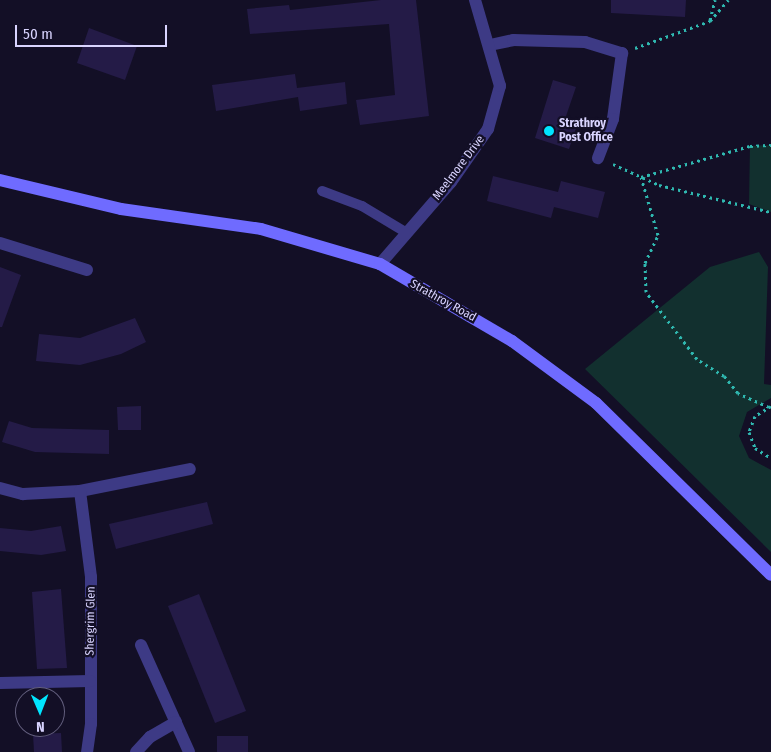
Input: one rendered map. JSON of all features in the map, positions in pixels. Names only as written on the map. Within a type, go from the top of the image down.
[{"type":"street","name":"Meelmore Drive","points":[[380,264],[488,129],[500,86],[490,45],[475,0]]},
{"type":"street","points":[[490,45],[513,40],[585,42],[622,53],[613,119],[598,158]]},
{"type":"street","name":"Strathroy Road","points":[[0,180],[32,190],[121,209],[236,223],[380,264],[512,340],[596,403],[771,576]]},
{"type":"street","points":[[0,244],[87,270]]},
{"type":"street","points":[[0,488],[23,494],[80,491],[190,469]]},
{"type":"street","name":"Shergrim Glen","points":[[80,491],[91,577],[87,752]]},
{"type":"street","points":[[140,645],[189,752]]},
{"type":"street","points":[[0,683],[90,681]]},
{"type":"street","points":[[136,752],[150,737],[176,722]]},
{"type":"lane","points":[[322,191],[362,206],[406,233]]},
{"type":"path","points":[[710,21],[715,0]]},
{"type":"path","points":[[622,53],[710,21],[728,0]]},
{"type":"path","points":[[641,176],[750,146],[771,145]]},
{"type":"path","points":[[598,158],[659,185],[771,212]]},
{"type":"path","points":[[641,176],[658,235],[645,263],[646,292],[698,359],[724,376],[738,393],[770,407]]},
{"type":"path","points":[[770,407],[755,416],[749,432],[755,448],[771,458]]},
{"type":"green space","points":[[771,145],[771,212],[749,204],[750,146]]},
{"type":"green space","points":[[759,252],[768,267],[764,384],[771,385],[771,398],[747,412],[739,436],[749,458],[771,470],[771,552],[585,369],[710,267]]},
{"type":"building","points":[[381,0],[416,0],[429,116],[360,125],[356,100],[395,95],[389,24],[250,34],[247,9],[289,5],[290,10]]},
{"type":"building","points":[[611,0],[686,0],[685,17],[611,13]]},
{"type":"building","points":[[89,28],[137,46],[125,80],[77,63]]},
{"type":"building","points":[[295,74],[297,88],[345,82],[347,104],[300,111],[298,97],[216,111],[212,85]]},
{"type":"building","points":[[553,80],[576,87],[565,119],[578,123],[569,149],[535,138]]},
{"type":"building","points":[[493,176],[558,192],[561,181],[605,192],[598,218],[554,207],[551,218],[487,201]]},
{"type":"building","points":[[0,267],[21,275],[2,327],[0,327]]},
{"type":"building","points":[[135,318],[146,342],[121,354],[80,365],[36,361],[39,334],[80,338]]},
{"type":"building","points":[[141,406],[141,430],[118,430],[117,407]]},
{"type":"building","points":[[9,421],[32,428],[109,430],[109,454],[35,452],[2,442]]},
{"type":"building","points":[[207,502],[213,524],[116,549],[109,524]]},
{"type":"building","points":[[61,526],[66,551],[41,555],[0,551],[0,528],[31,531]]},
{"type":"building","points":[[61,589],[67,668],[37,669],[32,592]]},
{"type":"building","points":[[199,594],[246,711],[215,723],[168,606]]},
{"type":"building","points":[[217,736],[248,736],[248,752],[217,752]]},
{"type":"building","points":[[33,737],[61,737],[62,752],[34,752]]},
{"type":"place","name":"Strathroy Post Office","points":[[549,131]]}]
